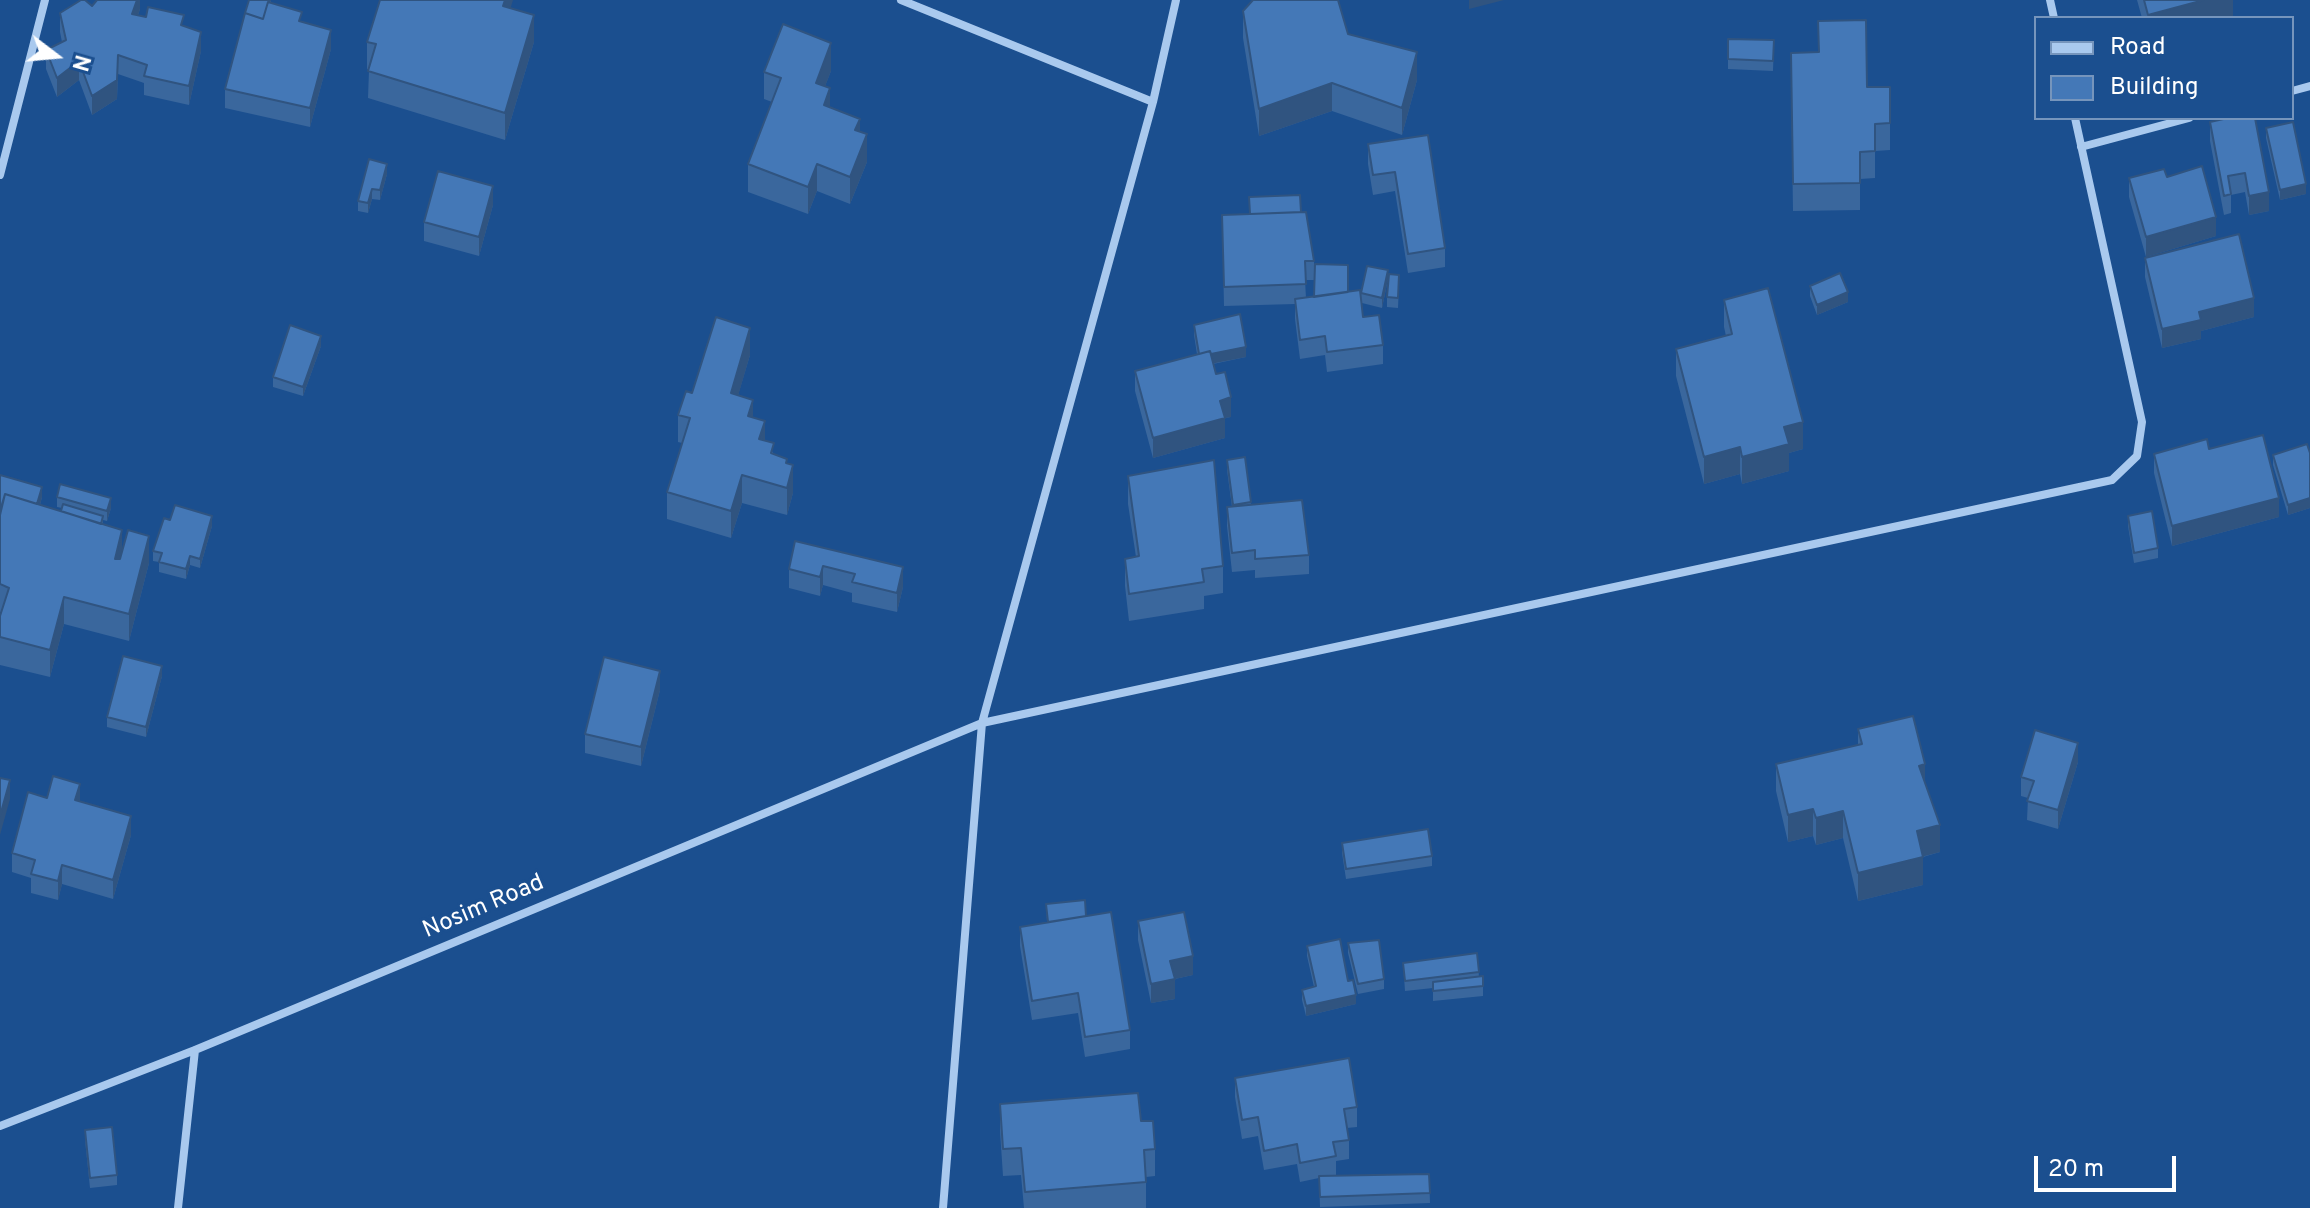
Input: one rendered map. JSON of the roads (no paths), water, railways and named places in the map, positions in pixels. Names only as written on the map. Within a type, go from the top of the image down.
[{"type":"street","points":[[0,175],[45,0]]},
{"type":"street","points":[[901,0],[1153,102]]},
{"type":"street","points":[[943,1208],[982,723],[1153,102],[1176,0]]},
{"type":"street","name":"Nosim Road","points":[[0,1126],[195,1050],[982,723],[2112,480],[2137,456],[2142,422],[2075,120]]},
{"type":"street","points":[[2081,147],[2182,120]]},
{"type":"street","points":[[178,1208],[195,1050]]}]
